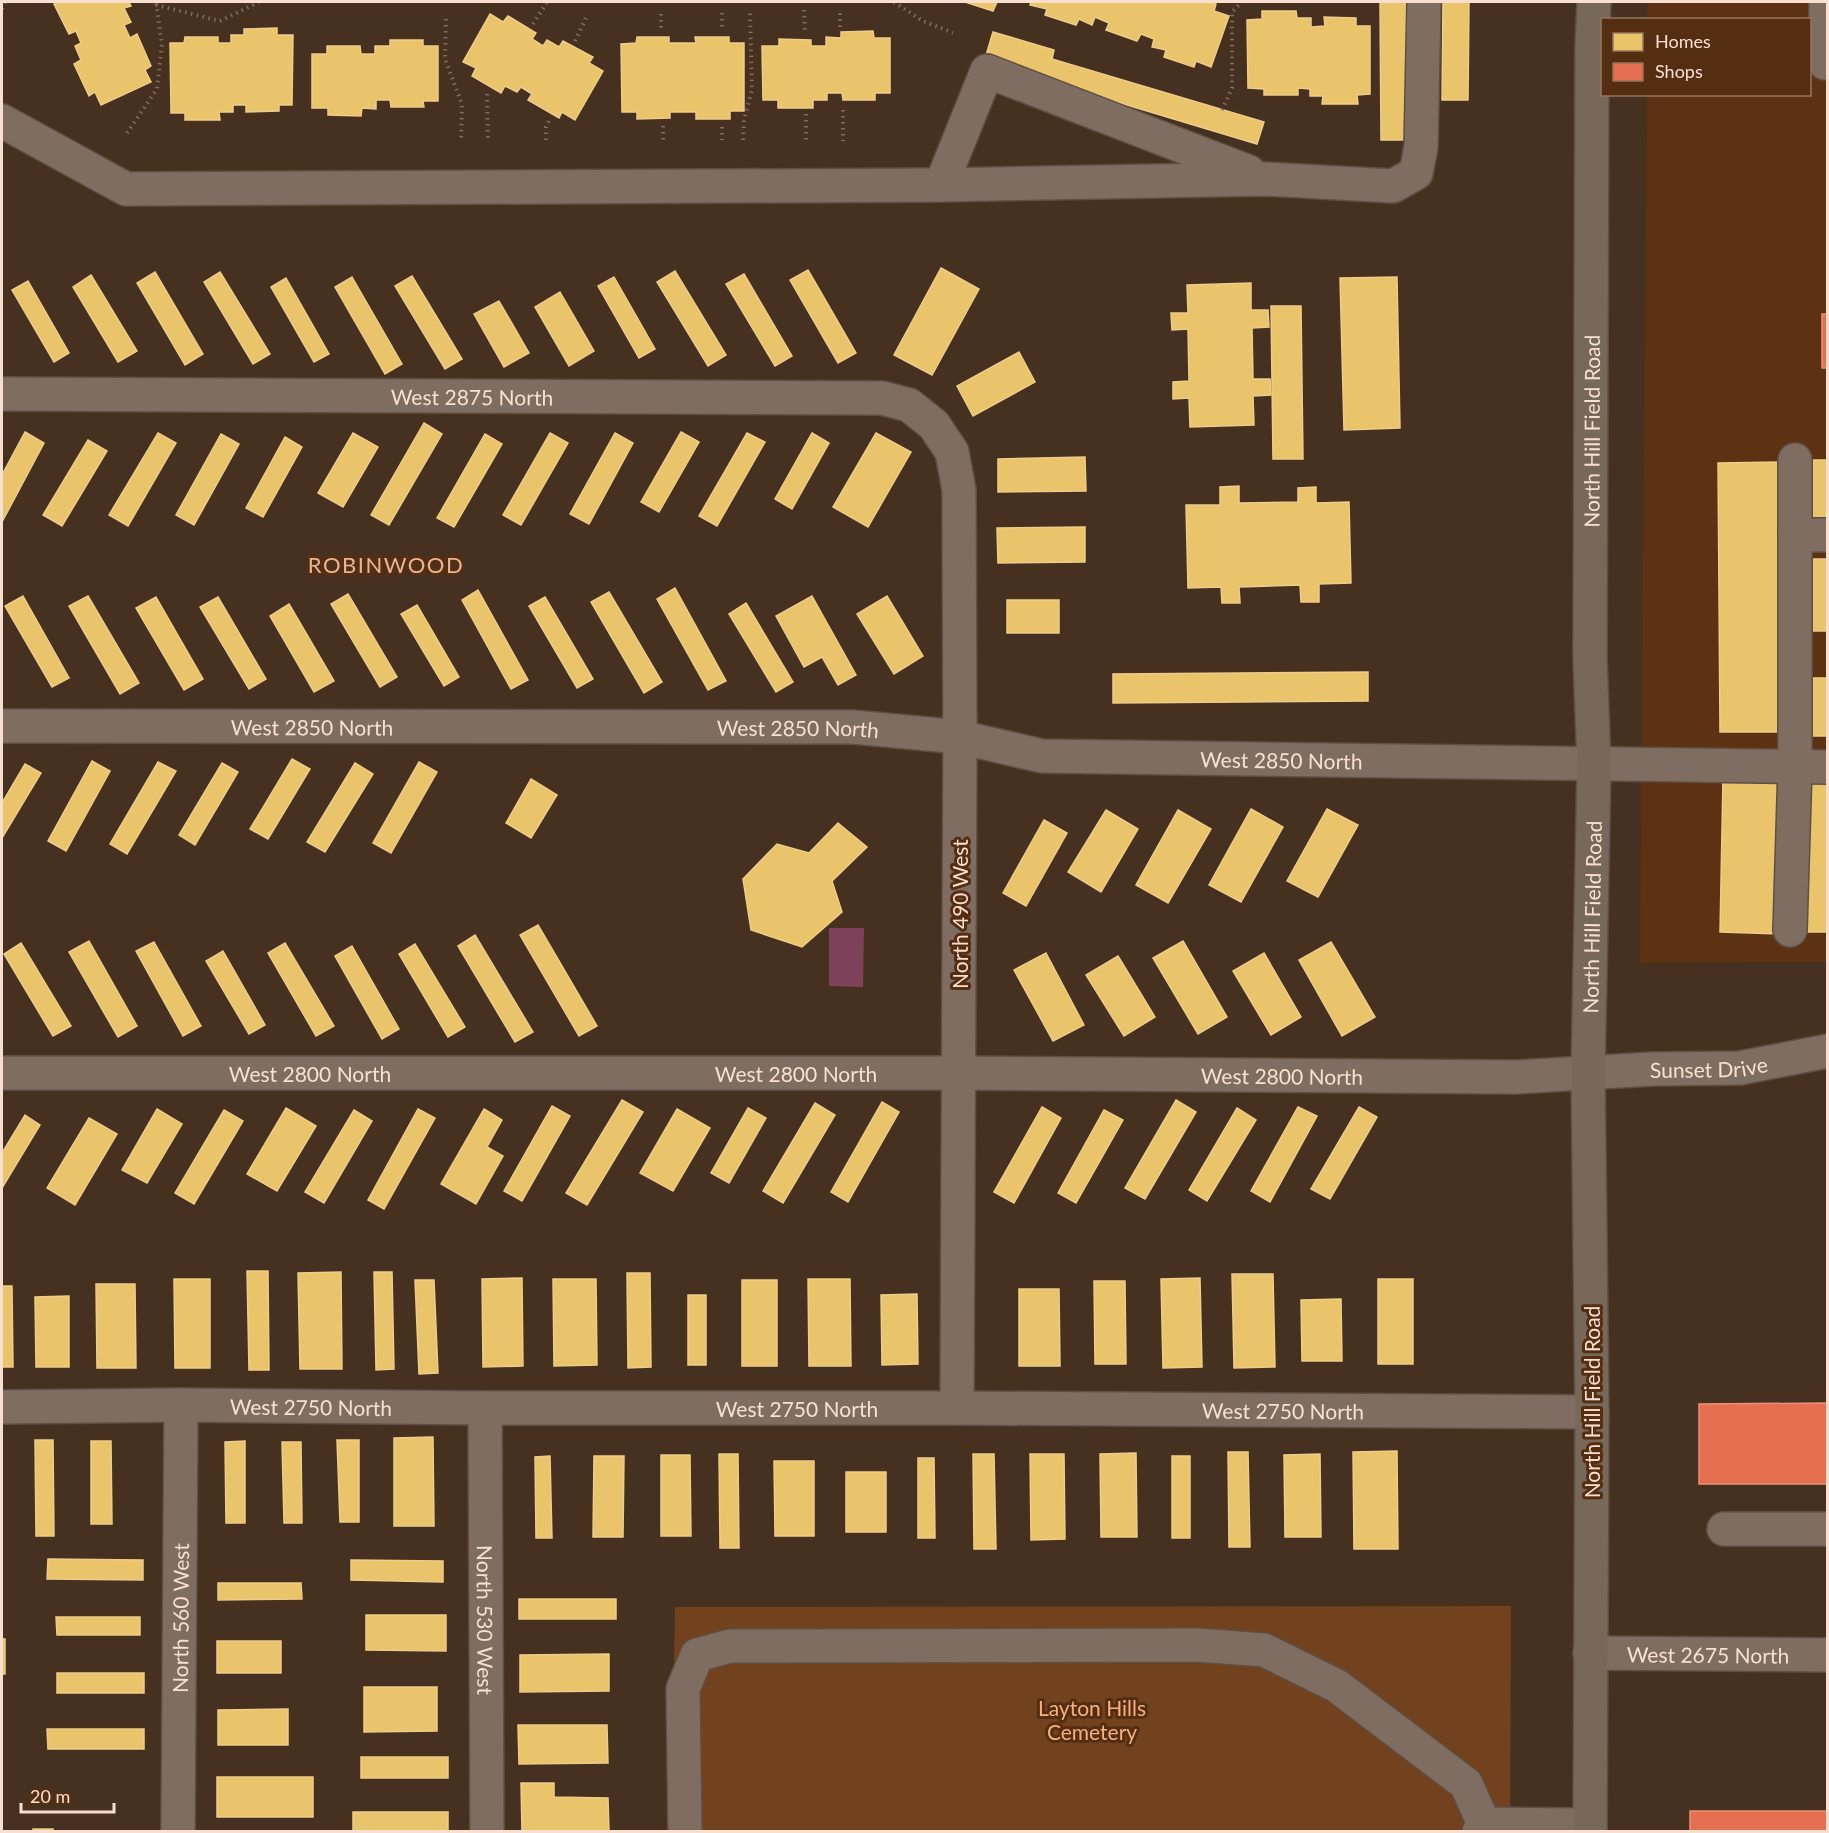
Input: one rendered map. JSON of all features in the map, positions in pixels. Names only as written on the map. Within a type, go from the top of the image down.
[{"type":"main road","name":"North Hill Field Road","points":[[1590,1828],[1592,1412],[1588,1073],[1594,765],[1590,657],[1589,388],[1597,47],[1594,2]]},
{"type":"street","points":[[2,121],[126,189],[941,184],[1266,179],[1393,186],[1416,173],[1421,147],[1424,2]]},
{"type":"street","points":[[1821,63],[1826,2]]},
{"type":"street","points":[[941,184],[987,71],[1266,179]]},
{"type":"street","name":"West 2875 North","points":[[2,394],[882,398],[909,405],[934,425]]},
{"type":"street","name":"North 490 West","points":[[934,425],[952,452],[958,490],[960,737],[957,1408]]},
{"type":"street","points":[[1790,930],[1794,767],[1794,460]]},
{"type":"street","points":[[1794,535],[1827,535]]},
{"type":"street","name":"West 2850 North","points":[[2,726],[853,727],[960,737],[1042,756],[1827,767]]},
{"type":"street","name":"Sunset Drive","points":[[1588,1073],[1740,1068],[1827,1052]]},
{"type":"street","name":"West 2800 North","points":[[2,1073],[958,1073],[1516,1077],[1588,1073]]},
{"type":"street","name":"West 2750 North","points":[[2,1407],[181,1405],[1592,1412]]},
{"type":"street","name":"North 560 West","points":[[178,1832],[181,1405]]},
{"type":"street","name":"North 530 West","points":[[484,1408],[487,1832]]},
{"type":"street","points":[[1724,1530],[1827,1529]]},
{"type":"street","points":[[685,1832],[684,1689],[697,1655],[730,1646],[1197,1644],[1264,1650],[1337,1686],[1466,1784],[1482,1828],[1590,1828]]},
{"type":"street","name":"West 2675 North","points":[[1590,1653],[1827,1654]]},
{"type":"path","points":[[2,9],[5,2]]},
{"type":"path","points":[[127,133],[157,89],[162,45],[156,3],[220,21],[259,2]]},
{"type":"path","points":[[533,24],[547,2]]},
{"type":"path","points":[[894,2],[923,21],[953,33]]},
{"type":"path","points":[[1222,110],[1232,88],[1232,12],[1242,2]]},
{"type":"path","points":[[840,9],[840,27]]},
{"type":"path","points":[[804,10],[805,33]]},
{"type":"path","points":[[743,140],[744,120],[752,90],[750,12]]},
{"type":"path","points":[[722,13],[722,29]]},
{"type":"path","points":[[661,14],[661,30]]},
{"type":"path","points":[[575,41],[587,16]]},
{"type":"path","points":[[446,19],[445,59],[462,104],[461,140]]},
{"type":"path","points":[[487,94],[488,140]]},
{"type":"path","points":[[843,110],[843,141]]},
{"type":"path","points":[[806,114],[806,141]]},
{"type":"path","points":[[546,140],[546,127],[549,121]]},
{"type":"path","points":[[663,126],[663,140]]},
{"type":"path","points":[[723,127],[723,140]]},
{"type":"shaded area","points":[[1648,2],[1827,2],[1827,962],[1640,963],[1647,96],[1811,96],[1811,18],[1647,18]]},
{"type":"shaded area","points":[[829,928],[864,928],[863,987],[829,986]]},
{"type":"green space","name":"Layton Hills Cemetery","points":[[1511,1606],[1510,1831],[671,1832],[675,1607]]},
{"type":"building: Homes","points":[[58,2],[129,2],[131,6],[124,8],[131,22],[124,25],[130,38],[137,34],[151,66],[145,70],[151,82],[101,105],[95,92],[89,96],[74,64],[81,60],[75,46],[81,43],[76,31],[69,34],[54,4]]},
{"type":"building: Homes","points":[[965,2],[997,2],[993,11]]},
{"type":"building: Homes","points":[[1031,2],[1210,2],[1216,4],[1214,11],[1229,16],[1211,67],[1196,61],[1194,67],[1164,57],[1166,50],[1152,47],[1154,39],[1141,34],[1137,41],[1106,30],[1109,23],[1095,17],[1092,25],[1079,19],[1076,25],[1045,15],[1047,9],[1030,5]]},
{"type":"building: Homes","points":[[1380,2],[1406,2],[1407,140],[1381,140]]},
{"type":"building: Homes","points":[[1443,2],[1469,2],[1468,100],[1442,100]]},
{"type":"building: Homes","points":[[1262,11],[1296,11],[1297,18],[1311,18],[1311,27],[1325,26],[1324,17],[1356,18],[1356,26],[1370,26],[1370,94],[1357,95],[1358,104],[1322,104],[1323,96],[1310,96],[1310,89],[1298,88],[1298,95],[1264,95],[1264,89],[1248,88],[1247,20],[1262,19]]},
{"type":"building: Homes","points":[[490,14],[503,22],[508,16],[536,33],[532,39],[543,46],[547,40],[559,47],[563,41],[593,57],[589,63],[603,71],[575,120],[562,112],[559,118],[528,100],[532,94],[521,87],[517,92],[505,86],[501,93],[472,76],[476,68],[463,62]]},
{"type":"building: Homes","points":[[277,28],[277,35],[293,35],[292,105],[279,105],[279,111],[246,112],[246,105],[233,105],[233,112],[219,112],[220,120],[185,120],[185,113],[171,113],[170,43],[184,43],[185,37],[218,37],[218,43],[231,43],[231,35],[244,35],[244,29]]},
{"type":"building: Homes","points":[[873,31],[874,38],[890,38],[890,93],[875,93],[875,100],[843,100],[842,93],[827,93],[827,100],[813,100],[813,108],[778,108],[778,100],[763,100],[762,46],[779,46],[779,39],[811,40],[811,46],[826,46],[826,37],[841,38],[841,32]]},
{"type":"building: Homes","points":[[993,32],[1054,50],[1052,59],[1264,122],[1257,144],[984,62]]},
{"type":"building: Homes","points":[[637,37],[669,37],[669,43],[696,43],[695,37],[729,37],[729,43],[744,43],[744,111],[730,111],[730,119],[696,119],[696,112],[670,112],[670,118],[637,119],[637,112],[622,112],[621,44],[636,43]]},
{"type":"building: Homes","points":[[390,40],[423,40],[423,46],[438,46],[438,101],[423,101],[424,107],[391,107],[390,100],[376,100],[376,109],[362,108],[361,116],[328,115],[328,108],[312,108],[312,54],[327,54],[327,46],[360,46],[361,54],[375,54],[375,46],[390,46]]},
{"type":"building: Homes","points":[[941,268],[979,289],[932,375],[894,355]]},
{"type":"building: Homes","points":[[808,270],[856,353],[838,363],[790,280]]},
{"type":"building: Homes","points":[[675,271],[726,355],[708,366],[657,282]]},
{"type":"building: Homes","points":[[155,272],[203,354],[185,365],[137,283]]},
{"type":"building: Homes","points":[[220,272],[270,354],[253,364],[204,282]]},
{"type":"building: Homes","points":[[744,274],[792,356],[775,366],[726,284]]},
{"type":"building: Homes","points":[[91,275],[137,351],[118,362],[73,287]]},
{"type":"building: Homes","points":[[412,276],[462,359],[445,369],[395,286]]},
{"type":"building: Homes","points":[[352,277],[402,364],[385,374],[335,287]]},
{"type":"building: Homes","points":[[614,277],[655,349],[639,358],[598,286]]},
{"type":"building: Homes","points":[[1397,277],[1400,428],[1344,430],[1340,278]]},
{"type":"building: Homes","points":[[286,278],[329,354],[314,362],[271,287]]},
{"type":"building: Homes","points":[[28,281],[69,353],[54,362],[12,290]]},
{"type":"building: Homes","points":[[1251,283],[1251,310],[1268,310],[1269,327],[1252,328],[1253,379],[1270,379],[1271,395],[1253,396],[1254,425],[1190,427],[1189,398],[1173,399],[1173,382],[1189,381],[1188,329],[1172,330],[1171,313],[1188,313],[1187,285]]},
{"type":"building: Homes","points":[[560,292],[594,351],[569,366],[535,307]]},
{"type":"building: Homes","points":[[499,301],[529,353],[504,367],[474,314]]},
{"type":"building: Homes","points":[[1271,306],[1301,306],[1303,459],[1273,459]]},
{"type":"building: Homes","points":[[1019,352],[1035,382],[973,416],[957,386]]},
{"type":"building: Homes","points":[[424,423],[442,434],[389,525],[371,515]]},
{"type":"building: Homes","points":[[25,432],[44,443],[2,522],[2,475]]},
{"type":"building: Homes","points":[[681,432],[699,442],[659,512],[641,502]]},
{"type":"building: Homes","points":[[158,433],[176,443],[128,526],[109,515]]},
{"type":"building: Homes","points":[[353,433],[378,447],[343,507],[318,493]]},
{"type":"building: Homes","points":[[550,433],[568,443],[521,525],[503,515]]},
{"type":"building: Homes","points":[[615,433],[633,443],[589,524],[570,514]]},
{"type":"building: Homes","points":[[747,433],[765,442],[717,526],[699,516]]},
{"type":"building: Homes","points":[[812,433],[829,443],[792,509],[775,499]]},
{"type":"building: Homes","points":[[876,433],[911,452],[868,527],[833,507]]},
{"type":"building: Homes","points":[[221,434],[239,444],[194,525],[176,515]]},
{"type":"building: Homes","points":[[485,434],[502,444],[454,527],[437,518]]},
{"type":"building: Homes","points":[[285,437],[302,447],[263,517],[246,508]]},
{"type":"building: Homes","points":[[88,440],[107,451],[62,526],[43,515]]},
{"type":"building: Homes","points":[[1085,457],[1086,491],[998,492],[998,459]]},
{"type":"building: Homes","points":[[1811,460],[1828,460],[1828,524],[1812,524]]},
{"type":"building: Homes","points":[[1779,462],[1780,732],[1720,732],[1718,463]]},
{"type":"building: Homes","points":[[1239,486],[1239,503],[1298,502],[1298,488],[1316,487],[1316,503],[1349,502],[1351,583],[1319,584],[1319,602],[1301,602],[1300,585],[1239,587],[1240,603],[1222,603],[1221,587],[1188,588],[1186,505],[1220,505],[1220,487]]},
{"type":"building: Homes","points":[[1085,527],[1085,562],[998,563],[997,528]]},
{"type":"building: Homes","points":[[1810,559],[1828,559],[1828,631],[1811,631]]},
{"type":"building: Homes","points":[[675,588],[726,681],[708,690],[657,599]]},
{"type":"building: Homes","points":[[478,590],[528,680],[511,689],[462,600]]},
{"type":"building: Homes","points":[[609,592],[662,682],[644,693],[591,602]]},
{"type":"building: Homes","points":[[348,594],[397,677],[380,687],[331,604]]},
{"type":"building: Homes","points":[[23,596],[69,678],[52,687],[5,606]]},
{"type":"building: Homes","points":[[88,596],[139,683],[120,694],[69,606]]},
{"type":"building: Homes","points":[[812,596],[856,675],[838,685],[822,657],[804,667],[776,616]]},
{"type":"building: Homes","points":[[887,596],[923,656],[894,674],[857,614]]},
{"type":"building: Homes","points":[[156,597],[203,679],[184,690],[136,608]]},
{"type":"building: Homes","points":[[218,597],[266,679],[249,689],[200,607]]},
{"type":"building: Homes","points":[[545,597],[593,679],[577,688],[529,606]]},
{"type":"building: Homes","points":[[1007,600],[1059,600],[1059,633],[1007,633]]},
{"type":"building: Homes","points":[[746,603],[793,682],[776,692],[729,614]]},
{"type":"building: Homes","points":[[289,604],[334,681],[314,692],[270,616]]},
{"type":"building: Homes","points":[[417,605],[459,677],[444,686],[401,614]]},
{"type":"building: Homes","points":[[1368,672],[1368,701],[1113,703],[1113,674]]},
{"type":"building: Homes","points":[[1811,678],[1828,678],[1828,736],[1811,736]]},
{"type":"building: Homes","points":[[292,759],[310,769],[268,839],[250,829]]},
{"type":"building: Homes","points":[[92,761],[110,771],[66,851],[48,841]]},
{"type":"building: Homes","points":[[158,762],[176,771],[127,854],[110,844]]},
{"type":"building: Homes","points":[[419,762],[437,772],[391,853],[373,843]]},
{"type":"building: Homes","points":[[222,763],[238,772],[195,845],[179,835]]},
{"type":"building: Homes","points":[[355,763],[373,774],[325,852],[307,842]]},
{"type":"building: Homes","points":[[25,764],[41,773],[2,838],[2,803]]},
{"type":"building: Homes","points":[[1723,778],[1784,779],[1781,934],[1720,932]]},
{"type":"building: Homes","points":[[531,779],[557,795],[531,838],[506,823]]},
{"type":"building: Homes","points":[[1807,779],[1828,779],[1828,932],[1806,932]]},
{"type":"building: Homes","points":[[1251,809],[1283,827],[1241,902],[1209,885]]},
{"type":"building: Homes","points":[[1327,809],[1358,825],[1318,897],[1287,881]]},
{"type":"building: Homes","points":[[1106,810],[1138,829],[1101,892],[1068,872]]},
{"type":"building: Homes","points":[[1178,810],[1211,829],[1168,903],[1136,885]]},
{"type":"building: Homes","points":[[1044,820],[1067,833],[1026,906],[1003,893]]},
{"type":"building: Homes","points":[[838,823],[867,847],[832,881],[842,912],[802,947],[751,930],[743,879],[777,844],[809,853]]},
{"type":"building: Homes","points":[[538,925],[597,1026],[579,1036],[520,935]]},
{"type":"building: Homes","points":[[475,935],[533,1032],[515,1042],[458,946]]},
{"type":"building: Homes","points":[[89,941],[137,1026],[118,1037],[69,952]]},
{"type":"building: Homes","points":[[1183,941],[1227,1017],[1198,1034],[1153,958]]},
{"type":"building: Homes","points":[[154,942],[201,1026],[183,1036],[136,951]]},
{"type":"building: Homes","points":[[1331,942],[1375,1017],[1342,1036],[1299,960]]},
{"type":"building: Homes","points":[[21,943],[71,1026],[53,1036],[4,954]]},
{"type":"building: Homes","points":[[285,943],[334,1026],[316,1036],[268,953]]},
{"type":"building: Homes","points":[[415,944],[465,1027],[448,1037],[399,954]]},
{"type":"building: Homes","points":[[352,946],[399,1029],[382,1039],[335,956]]},
{"type":"building: Homes","points":[[223,951],[265,1025],[249,1034],[206,961]]},
{"type":"building: Homes","points":[[1046,953],[1084,1025],[1053,1041],[1014,970]]},
{"type":"building: Homes","points":[[1264,953],[1301,1017],[1271,1035],[1233,971]]},
{"type":"building: Homes","points":[[1118,956],[1155,1017],[1124,1036],[1086,975]]},
{"type":"building: Homes","points":[[622,1100],[643,1112],[587,1205],[566,1193]]},
{"type":"building: Homes","points":[[1176,1100],[1196,1112],[1145,1199],[1125,1188]]},
{"type":"building: Homes","points":[[882,1102],[899,1112],[848,1202],[831,1192]]},
{"type":"building: Homes","points":[[815,1103],[835,1115],[783,1203],[763,1191]]},
{"type":"building: Homes","points":[[552,1106],[570,1116],[522,1201],[504,1191]]},
{"type":"building: Homes","points":[[1042,1107],[1061,1118],[1014,1203],[994,1192]]},
{"type":"building: Homes","points":[[1298,1107],[1317,1116],[1270,1202],[1251,1191]]},
{"type":"building: Homes","points":[[1359,1107],[1377,1117],[1330,1199],[1311,1189]]},
{"type":"building: Homes","points":[[286,1108],[316,1126],[277,1191],[247,1174]]},
{"type":"building: Homes","points":[[748,1108],[766,1118],[729,1183],[711,1173]]},
{"type":"building: Homes","points":[[1237,1108],[1256,1120],[1207,1201],[1189,1190]]},
{"type":"building: Homes","points":[[157,1109],[182,1124],[147,1183],[122,1170]]},
{"type":"building: Homes","points":[[418,1109],[435,1118],[384,1209],[368,1200]]},
{"type":"building: Homes","points":[[484,1109],[502,1120],[487,1147],[503,1156],[476,1204],[441,1184]]},
{"type":"building: Homes","points":[[677,1109],[710,1128],[673,1191],[640,1173]]},
{"type":"building: Homes","points":[[224,1110],[243,1121],[194,1204],[175,1193]]},
{"type":"building: Homes","points":[[354,1110],[372,1121],[324,1203],[305,1192]]},
{"type":"building: Homes","points":[[1104,1110],[1123,1120],[1076,1203],[1058,1193]]},
{"type":"building: Homes","points":[[25,1115],[40,1125],[2,1188],[2,1153]]},
{"type":"building: Homes","points":[[89,1118],[117,1134],[75,1205],[47,1188]]},
{"type":"building: Homes","points":[[247,1271],[268,1271],[269,1370],[249,1370]]},
{"type":"building: Homes","points":[[341,1272],[342,1369],[300,1369],[298,1273]]},
{"type":"building: Homes","points":[[374,1272],[392,1272],[394,1369],[376,1370]]},
{"type":"building: Homes","points":[[627,1273],[650,1273],[651,1367],[628,1368]]},
{"type":"building: Homes","points":[[1232,1274],[1273,1274],[1275,1367],[1234,1368]]},
{"type":"building: Homes","points":[[522,1278],[523,1366],[483,1367],[482,1279]]},
{"type":"building: Homes","points":[[1200,1278],[1202,1367],[1163,1368],[1161,1279]]},
{"type":"building: Homes","points":[[174,1279],[210,1279],[210,1368],[175,1368]]},
{"type":"building: Homes","points":[[553,1279],[596,1279],[597,1365],[554,1366]]},
{"type":"building: Homes","points":[[808,1279],[850,1279],[851,1366],[809,1366]]},
{"type":"building: Homes","points":[[1378,1279],[1413,1279],[1413,1364],[1378,1364]]},
{"type":"building: Homes","points":[[415,1280],[434,1280],[438,1373],[419,1374]]},
{"type":"building: Homes","points":[[742,1280],[777,1280],[777,1366],[742,1366]]},
{"type":"building: Homes","points":[[1094,1281],[1125,1281],[1126,1364],[1095,1364]]},
{"type":"building: Homes","points":[[96,1284],[135,1284],[136,1368],[97,1368]]},
{"type":"building: Homes","points":[[2,1286],[12,1286],[13,1367],[2,1367]]},
{"type":"building: Homes","points":[[1019,1289],[1059,1289],[1060,1366],[1019,1366]]},
{"type":"building: Homes","points":[[917,1294],[918,1364],[882,1365],[881,1295]]},
{"type":"building: Homes","points":[[688,1295],[706,1295],[706,1365],[688,1365]]},
{"type":"building: Homes","points":[[69,1296],[69,1367],[36,1367],[35,1297]]},
{"type":"building: Homes","points":[[1341,1299],[1342,1361],[1302,1361],[1301,1300]]},
{"type":"building: Homes","points":[[433,1437],[434,1526],[394,1526],[394,1438]]},
{"type":"building: Homes","points":[[35,1440],[53,1440],[54,1536],[36,1536]]},
{"type":"building: Homes","points":[[337,1440],[359,1440],[359,1522],[340,1522]]},
{"type":"building: Homes","points":[[91,1441],[111,1441],[112,1524],[91,1524]]},
{"type":"building: Homes","points":[[245,1441],[245,1523],[226,1523],[225,1442]]},
{"type":"building: Homes","points":[[282,1442],[301,1442],[302,1523],[284,1523]]},
{"type":"building: Homes","points":[[1397,1451],[1398,1549],[1354,1549],[1353,1452]]},
{"type":"building: Homes","points":[[1228,1452],[1248,1452],[1250,1547],[1229,1547]]},
{"type":"building: Homes","points":[[1136,1453],[1137,1537],[1101,1537],[1100,1454]]},
{"type":"building: Homes","points":[[719,1454],[738,1454],[739,1548],[720,1548]]},
{"type":"building: Homes","points":[[973,1454],[994,1454],[996,1549],[974,1549]]},
{"type":"building: Homes","points":[[1030,1454],[1064,1454],[1065,1539],[1031,1540]]},
{"type":"building: Homes","points":[[1320,1454],[1321,1537],[1285,1537],[1284,1455]]},
{"type":"building: Homes","points":[[661,1455],[690,1455],[691,1536],[661,1536]]},
{"type":"building: Homes","points":[[550,1456],[552,1538],[536,1538],[535,1457]]},
{"type":"building: Homes","points":[[594,1456],[624,1456],[623,1537],[593,1537]]},
{"type":"building: Homes","points":[[1172,1456],[1190,1456],[1190,1538],[1172,1538]]},
{"type":"building: Homes","points":[[918,1458],[934,1458],[935,1538],[918,1538]]},
{"type":"building: Homes","points":[[774,1461],[814,1461],[814,1536],[775,1536]]},
{"type":"building: Homes","points":[[846,1472],[886,1472],[886,1532],[846,1532]]},
{"type":"building: Homes","points":[[48,1559],[143,1560],[143,1580],[47,1579]]},
{"type":"building: Homes","points":[[351,1560],[443,1561],[443,1582],[351,1580]]},
{"type":"building: Homes","points":[[218,1583],[301,1583],[302,1599],[218,1600]]},
{"type":"building: Homes","points":[[519,1599],[616,1599],[616,1619],[519,1619]]},
{"type":"building: Homes","points":[[366,1615],[446,1615],[446,1651],[366,1650]]},
{"type":"building: Homes","points":[[56,1617],[140,1617],[140,1635],[57,1635]]},
{"type":"building: Homes","points":[[2,1639],[5,1639],[5,1674],[2,1674]]},
{"type":"building: Homes","points":[[217,1641],[281,1641],[281,1673],[217,1673]]},
{"type":"building: Homes","points":[[609,1654],[609,1691],[520,1692],[520,1655]]},
{"type":"building: Homes","points":[[57,1673],[144,1673],[144,1693],[57,1693]]},
{"type":"building: Homes","points":[[364,1687],[437,1687],[437,1731],[364,1732]]},
{"type":"building: Homes","points":[[288,1709],[288,1745],[218,1745],[218,1710]]},
{"type":"building: Homes","points":[[518,1725],[607,1725],[608,1763],[519,1764]]},
{"type":"building: Homes","points":[[47,1729],[144,1729],[144,1749],[48,1749]]},
{"type":"building: Homes","points":[[361,1757],[448,1757],[448,1778],[361,1778]]},
{"type":"building: Homes","points":[[217,1777],[313,1777],[313,1817],[217,1817]]},
{"type":"building: Homes","points":[[521,1783],[554,1783],[554,1797],[608,1798],[609,1831],[522,1832]]},
{"type":"building: Homes","points":[[353,1812],[448,1812],[448,1832],[353,1832]]},
{"type":"building: Homes","points":[[33,1829],[53,1829],[53,1832],[33,1832]]},
{"type":"building: Shops","points":[[1822,314],[1828,314],[1828,368],[1822,368]]},
{"type":"building: Shops","points":[[1828,1403],[1828,1484],[1699,1484],[1699,1404]]},
{"type":"building: Shops","points":[[1690,1811],[1828,1811],[1828,1832],[1690,1832]]},
{"type":"district","name":"ROBINWOOD","points":[[386,564]]}]
